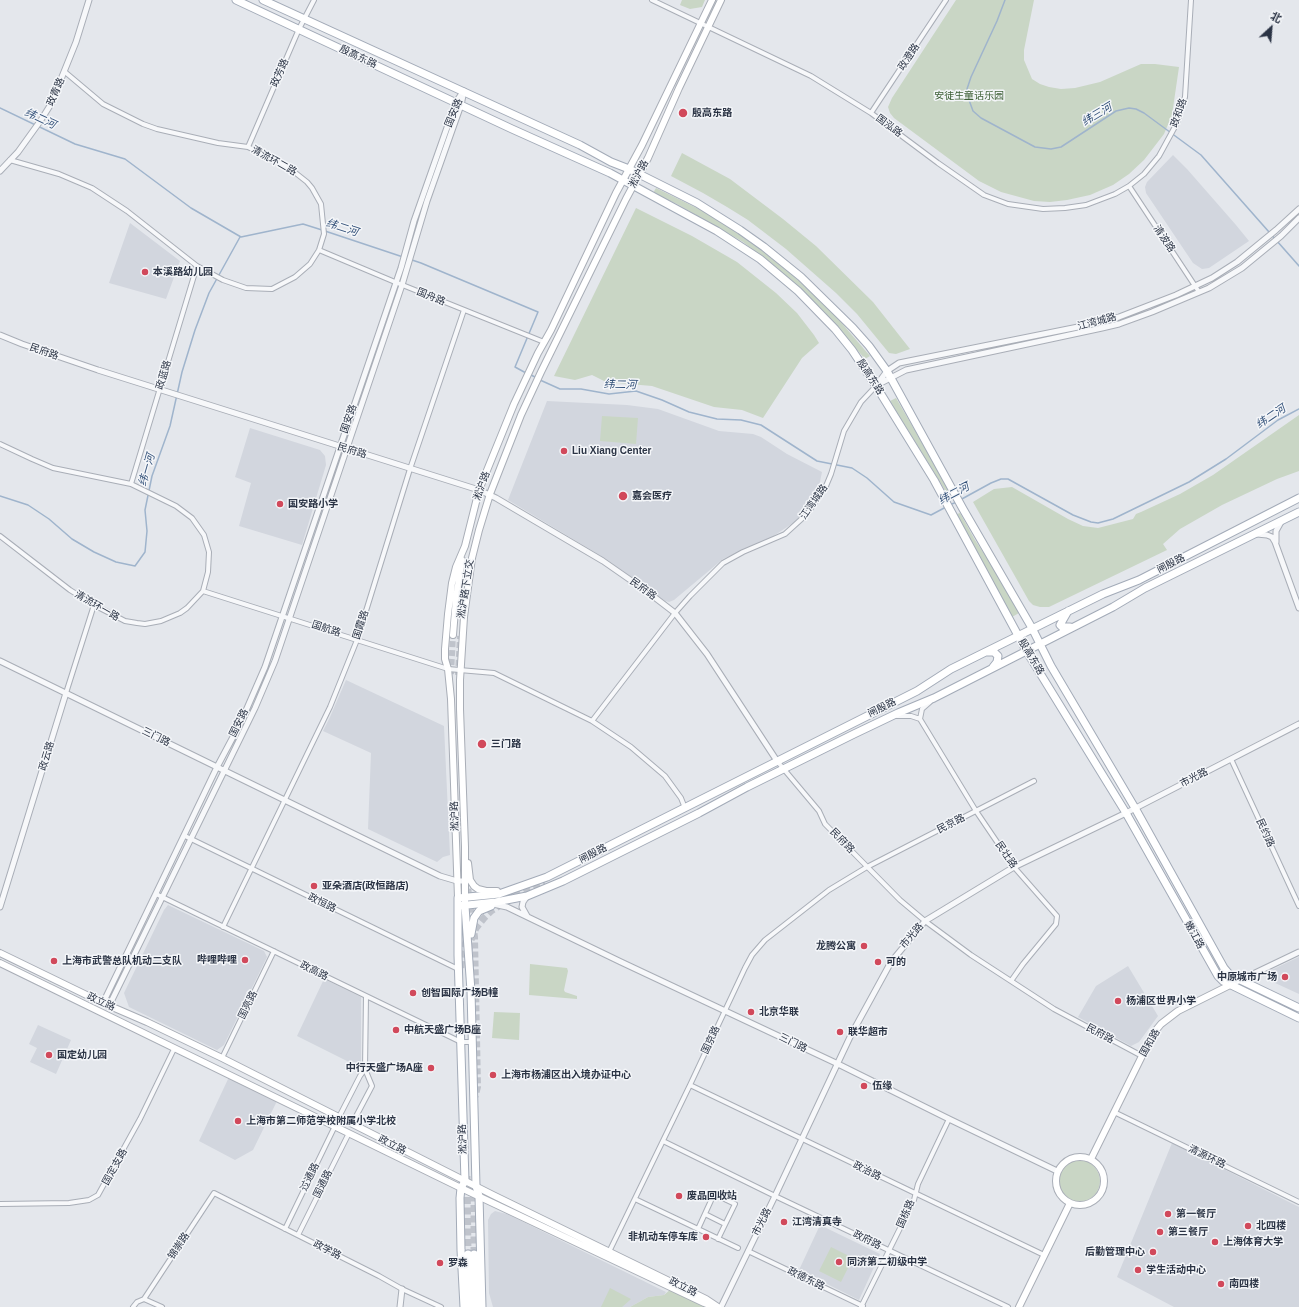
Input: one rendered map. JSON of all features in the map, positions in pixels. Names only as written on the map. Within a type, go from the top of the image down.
[{"type":"main road","name":"殷高东路","points":[[236,0],[512,129],[610,173],[716,231],[760,259],[798,291],[835,329],[852,350],[876,386],[954,515],[1027,652],[1126,813]]},
{"type":"main road","name":"殷高东路","points":[[263,0],[580,145],[611,162],[639,174],[696,203],[740,230],[801,277],[853,328],[869,346],[888,374],[963,509],[1032,628],[1051,666],[1135,808]]},
{"type":"main road","name":"淞沪路","points":[[462,898],[457,880],[448,668],[445,659],[448,614],[455,572],[465,546],[479,490],[514,404],[616,193],[629,170],[712,0]]},
{"type":"main road","name":"淞沪路","points":[[464,1307],[461,1250],[461,1188],[465,1180],[459,969],[462,898],[465,881],[465,847],[460,669],[464,617],[475,543],[490,494],[521,415],[553,346],[639,174],[721,0]]},
{"type":"main road","name":"闸殷路","points":[[462,898],[492,895],[547,877],[917,691],[951,669],[1032,628],[1103,594],[1139,580],[1299,498]]},
{"type":"main road","name":"闸殷路","points":[[462,906],[484,904],[527,896],[563,881],[699,813],[746,787],[888,717],[934,698],[1027,652],[1146,588],[1299,512]]},
{"type":"main road","name":"淞沪路下立交","points":[[460,636],[464,589],[475,543]]},
{"type":"main road","name":"淞沪路下立交","points":[[453,635],[458,580],[465,546]]},
{"type":"main road","points":[[1068,611],[1060,622],[1060,626],[1067,627],[1080,623]]},
{"type":"main road","points":[[983,653],[991,651],[996,653],[998,656],[997,662],[992,669]]},
{"type":"main road","points":[[813,743],[811,748],[813,751],[823,750]]},
{"type":"main road","points":[[735,783],[746,779],[749,783],[746,787]]},
{"type":"main road","name":"嫩江路","points":[[1135,808],[1224,968],[1230,975],[1299,1008]]},
{"type":"main road","points":[[660,820],[574,870],[654,832],[699,813]]},
{"type":"main road","name":"嫩江路","points":[[1126,813],[1218,976],[1223,982],[1299,1018]]},
{"type":"main road","points":[[465,847],[470,880],[474,886],[478,889],[486,891],[508,891]]},
{"type":"main road","points":[[469,944],[472,924],[479,911],[514,899]]},
{"type":"main road","name":"淞沪路","points":[[462,906],[469,944],[476,1186],[479,1196],[482,1307]]},
{"type":"main road","name":"政立路","points":[[0,953],[106,1005],[147,1022],[222,1058],[465,1180],[608,1254]]},
{"type":"main road","name":"政立路","points":[[0,963],[461,1188],[706,1299],[719,1307]]},
{"type":"main road","name":"国和路","points":[[1091,1159],[1156,1030],[1166,1020],[1189,1004],[1230,985]]},
{"type":"main road","points":[[1083,1157],[1091,1159],[1102,1171],[1104,1179],[1104,1187],[1100,1195],[1094,1201],[1082,1205],[1065,1201],[1058,1192],[1055,1182],[1057,1171],[1068,1159],[1083,1157]]},
{"type":"main road","points":[[1019,1307],[1070,1203]]},
{"type":"main road","points":[[470,1307],[471,1254],[475,1307]]},
{"type":"street","name":"政青路","points":[[0,171],[33,132],[51,104],[76,42],[89,0]]},
{"type":"street","name":"政芳路","points":[[248,147],[299,29],[314,0]]},
{"type":"street","name":"国泓路","points":[[652,0],[811,76],[871,113],[984,195],[1008,204],[1043,209],[1072,207],[1096,202],[1129,186]]},
{"type":"street","name":"政澄路","points":[[871,113],[946,0]]},
{"type":"street","name":"政和路","points":[[1129,186],[1152,166],[1167,144],[1186,97],[1191,0]]},
{"type":"street","name":"清流环二路","points":[[10,160],[59,174],[92,188],[127,211],[198,266],[212,275],[246,288],[272,289],[295,277],[310,264],[319,250],[324,234],[321,204],[312,188],[303,178],[288,167],[248,147],[218,143],[157,129],[143,124],[103,104],[65,72]]},
{"type":"street","name":"国安路","points":[[106,1005],[156,894],[217,767],[241,722],[265,668],[284,616],[318,507],[340,447],[395,282],[403,269],[427,201],[458,104],[464,91]]},
{"type":"street","name":"清波路","points":[[1129,186],[1199,292]]},
{"type":"street","name":"江湾城路","points":[[592,721],[675,613],[723,563],[743,552],[785,534],[807,514],[819,497],[831,474],[844,431],[861,402],[899,363],[1080,327],[1109,320],[1166,299],[1212,278],[1237,262],[1266,239],[1299,209]]},
{"type":"street","name":"江湾城路","points":[[888,374],[1119,324],[1158,310],[1217,284],[1242,268],[1281,236],[1299,218]]},
{"type":"street","name":"国舟路","points":[[319,250],[544,342]]},
{"type":"street","name":"政蓝路","points":[[131,484],[198,266]]},
{"type":"street","name":"国安路","points":[[106,1005],[191,839],[264,688],[290,618],[402,285],[403,269]]},
{"type":"street","name":"国霞路","points":[[222,926],[330,707],[357,639],[410,469],[464,310]]},
{"type":"street","name":"民府路","points":[[0,335],[29,347],[160,390],[490,494],[603,561],[675,613],[707,654],[777,761],[818,811],[825,824],[900,900],[971,956],[1011,982],[1054,1009],[1142,1056]]},
{"type":"street","points":[[544,342],[553,346]]},
{"type":"street","name":"清流环一路","points":[[0,444],[53,468],[131,484],[176,506],[192,518],[204,535],[208,546],[208,572],[203,591],[194,602],[180,614],[154,623],[137,624],[125,621],[94,606],[70,590],[0,536]]},
{"type":"street","points":[[1277,547],[1276,531],[1279,525],[1286,518]]},
{"type":"street","points":[[1246,538],[1257,534],[1272,537],[1299,608]]},
{"type":"street","name":"国航路","points":[[203,591],[448,668],[494,673],[592,721],[631,747],[665,776],[686,808]]},
{"type":"street","name":"政云路","points":[[0,907],[94,606]]},
{"type":"street","name":"三门路","points":[[0,661],[440,876],[465,881]]},
{"type":"street","points":[[888,717],[907,715],[920,719],[922,709],[934,698]]},
{"type":"street","name":"民壮路","points":[[920,719],[976,811],[1014,867],[1056,914],[1058,919],[1056,924],[1023,964],[1011,982]]},
{"type":"street","name":"市光路","points":[[719,1307],[775,1196],[855,1028],[891,962],[925,921],[1014,867],[1126,813],[1299,724]]},
{"type":"street","name":"民约路","points":[[1231,760],[1299,906]]},
{"type":"street","name":"民京路","points":[[867,867],[1034,781]]},
{"type":"street","name":"政恒路","points":[[185,836],[459,969]]},
{"type":"street","name":"国京路","points":[[608,1254],[749,962],[765,940],[829,890],[867,867]]},
{"type":"street","name":"政高路","points":[[156,894],[461,1042],[473,1042]]},
{"type":"street","points":[[527,896],[522,907],[528,917]]},
{"type":"street","name":"三门路","points":[[484,904],[507,907],[838,1064],[1057,1171]]},
{"type":"street","name":"国亮路","points":[[222,1058],[274,951]]},
{"type":"street","name":"国和路","points":[[1230,985],[1299,952]]},
{"type":"street","points":[[352,1124],[372,1086],[365,1069],[366,996]]},
{"type":"street","name":"国定支路","points":[[0,1204],[69,1203],[89,1200],[98,1195],[134,1131],[174,1048]]},
{"type":"street","points":[[339,1117],[365,1069]]},
{"type":"street","name":"政治路","points":[[690,1085],[1044,1255]]},
{"type":"street","name":"清源环路","points":[[1114,1112],[1299,1202]]},
{"type":"street","name":"国栋路","points":[[862,1307],[914,1200],[918,1184],[949,1119]]},
{"type":"street","name":"过通路","points":[[285,1229],[335,1126]]},
{"type":"street","name":"国通路","points":[[298,1235],[349,1133]]},
{"type":"street","name":"政府路","points":[[663,1141],[1008,1307]]},
{"type":"street","name":"政学路","points":[[214,1193],[402,1289],[441,1307]]},
{"type":"street","name":"锦崇路","points":[[144,1299],[214,1193]]},
{"type":"street","points":[[698,1229],[714,1194],[735,1204],[718,1238]]},
{"type":"street","points":[[635,1199],[738,1248]]},
{"type":"street","points":[[705,1214],[725,1224]]},
{"type":"street","name":"政德东路","points":[[748,1251],[862,1307]]},
{"type":"street","points":[[400,1307],[402,1289]]},
{"type":"street","points":[[133,1307],[137,1302],[144,1299],[162,1307]]},
{"type":"shaded area","points":[[1173,155],[1187,169],[1249,241],[1209,268],[1202,269],[1193,263],[1146,193],[1145,187],[1147,182]]},
{"type":"shaded area","name":"本溪路幼儿园","points":[[130,223],[180,261],[166,299],[109,283]]},
{"type":"shaded area","points":[[547,401],[627,405],[658,409],[719,431],[753,434],[761,437],[787,454],[822,472],[817,496],[803,516],[793,523],[772,537],[723,559],[674,600],[669,602],[665,601],[606,559],[508,500]]},
{"type":"shaded area","name":"国安路小学","points":[[250,428],[320,450],[325,456],[326,465],[302,545],[239,526],[251,483],[235,477]]},
{"type":"shaded area","points":[[346,680],[444,726],[450,855],[443,857],[437,862],[368,829],[371,753],[323,731]]},
{"type":"shaded area","points":[[168,905],[264,951],[267,957],[224,1045],[217,1050],[129,1007],[124,993],[164,910]]},
{"type":"shaded area","name":"中原城市广场","points":[[1299,957],[1299,994],[1273,982],[1267,972]]},
{"type":"shaded area","name":"杨浦区世界小学","points":[[1128,966],[1158,1016],[1139,1042],[1131,1046],[1078,1017],[1096,986]]},
{"type":"shaded area","points":[[324,979],[361,997],[361,1068],[297,1036]]},
{"type":"shaded area","name":"国定幼儿园","points":[[38,1025],[71,1040],[56,1074],[30,1062],[37,1048],[29,1044]]},
{"type":"shaded area","name":"上海市第二师范学校附属小学北校","points":[[229,1077],[277,1101],[253,1150],[235,1160],[199,1141]]},
{"type":"shaded area","name":"上海体育大学","points":[[1172,1143],[1299,1207],[1299,1307],[1174,1307],[1117,1277]]},
{"type":"shaded area","points":[[495,1211],[507,1214],[666,1292],[664,1295],[648,1297],[630,1307],[493,1307],[489,1293],[488,1220],[491,1214]]},
{"type":"shaded area","name":"同济第二初级中学","points":[[820,1225],[880,1254],[859,1300],[799,1270]]},
{"type":"green space","points":[[682,0],[705,0],[702,7],[690,9],[680,5]]},
{"type":"green space","name":"安徒生童话乐园","points":[[956,0],[1034,0],[1024,50],[1024,60],[1032,79],[1049,87],[1061,89],[1075,88],[1100,82],[1141,64],[1179,67],[1172,115],[1164,134],[1144,160],[1129,174],[1113,185],[1090,195],[1050,202],[1034,201],[1001,192],[979,181],[894,118],[888,107],[892,98]]},
{"type":"green space","points":[[682,153],[730,179],[816,246],[873,302],[910,349],[896,354],[889,353],[857,314],[836,293],[786,249],[748,220],[671,176]]},
{"type":"green space","points":[[656,188],[705,212],[764,252],[827,306],[870,356],[865,359],[825,313],[804,292],[775,267],[743,242],[677,204],[653,193]]},
{"type":"green space","points":[[636,208],[692,236],[737,262],[776,293],[797,313],[819,343],[802,358],[763,418],[742,410],[714,407],[652,386],[606,382],[592,375],[575,380],[554,376]]},
{"type":"green space","points":[[896,398],[943,479],[950,493],[948,495],[890,401]]},
{"type":"green space","points":[[1299,415],[1299,471],[1277,479],[1222,505],[1180,529],[1163,544],[1167,550],[1049,607],[1033,605],[1029,601],[973,502],[994,489],[1012,487],[1083,526],[1098,528],[1133,519],[1136,514],[1180,494],[1213,475]]},
{"type":"green space","points":[[602,416],[638,418],[636,444],[600,441]]},
{"type":"green space","points":[[960,513],[975,540],[998,575],[1019,613],[1012,617],[957,514]]},
{"type":"green space","points":[[530,964],[567,968],[568,971],[564,990],[565,992],[577,996],[577,999],[529,995]]},
{"type":"green space","points":[[494,1012],[520,1013],[519,1040],[492,1038]]},
{"type":"green space","points":[[1075,1160],[1083,1160],[1091,1163],[1097,1169],[1100,1181],[1097,1193],[1091,1199],[1083,1202],[1075,1202],[1067,1199],[1061,1193],[1058,1185],[1058,1177],[1061,1169],[1067,1163]]},
{"type":"green space","points":[[831,1247],[853,1258],[841,1282],[819,1271]]},
{"type":"green space","points":[[610,1288],[631,1299],[622,1307],[601,1307]]},
{"type":"green space","points":[[671,1289],[709,1307],[630,1307],[648,1297],[664,1295]]},
{"type":"waterway","name":"纬三河","points":[[1005,0],[967,89],[973,111],[981,118],[1035,147],[1051,149],[1061,147],[1116,111],[1129,108],[1136,109],[1144,113],[1201,155],[1299,266]]},
{"type":"waterway","name":"纬二河","points":[[0,108],[75,144],[125,159],[191,208],[241,237],[303,224],[322,230]]},
{"type":"waterway","name":"纬二河","points":[[325,231],[421,263],[538,312],[515,367],[526,373]]},
{"type":"waterway","name":"纬一河","points":[[0,496],[28,505],[49,519],[72,539],[94,552],[116,562],[135,566],[145,552],[147,531],[145,510],[152,476],[170,426],[182,372],[195,330],[209,293],[240,237]]},
{"type":"waterway","name":"纬二河","points":[[529,374],[537,378]]},
{"type":"waterway","name":"纬二河","points":[[540,380],[560,389],[581,389],[609,394],[636,391],[662,400],[689,412],[717,419],[741,420],[761,425],[817,461],[852,468],[867,478],[894,502],[931,515],[946,507]]},
{"type":"waterway","name":"纬二河","points":[[960,500],[991,483],[1001,479],[1008,479],[1073,515],[1091,522],[1098,523],[1113,519],[1189,482],[1226,459],[1278,420],[1299,409]]},
{"type":"waterway","name":"纬二河","points":[[949,505],[957,502]]},
{"type":"tunnel","points":[[451,674],[453,635]]},
{"type":"tunnel","points":[[458,675],[460,636]]},
{"type":"tunnel","points":[[467,880],[475,937],[478,1087],[475,1098]]},
{"type":"tunnel","points":[[504,899],[544,881]]},
{"type":"tunnel","points":[[469,950],[476,928],[491,911],[504,903]]},
{"type":"tunnel","points":[[461,968],[467,937]]},
{"type":"tunnel","points":[[467,1176],[468,1254]]},
{"type":"tunnel","points":[[474,1188],[474,1254]]},
{"type":"place","name":"殷高东路","points":[[683,113]]},
{"type":"place","name":"本溪路幼儿园","points":[[145,272]]},
{"type":"place","name":"Liu Xiang Center","points":[[564,451]]},
{"type":"place","name":"嘉会医疗","points":[[623,496]]},
{"type":"place","name":"国安路小学","points":[[280,504]]},
{"type":"place","name":"三门路","points":[[482,744]]},
{"type":"place","name":"亚朵酒店(政恒路店)","points":[[314,886]]},
{"type":"place","name":"龙腾公寓","points":[[864,946]]},
{"type":"place","name":"哔哩哔哩","points":[[245,960]]},
{"type":"place","name":"上海市武警总队机动二支队","points":[[54,961]]},
{"type":"place","name":"可的","points":[[878,962]]},
{"type":"place","name":"中原城市广场","points":[[1285,977]]},
{"type":"place","name":"创智国际广场B幢","points":[[413,993]]},
{"type":"place","name":"杨浦区世界小学","points":[[1118,1001]]},
{"type":"place","name":"北京华联","points":[[751,1012]]},
{"type":"place","name":"中航天盛广场B座","points":[[396,1030]]},
{"type":"place","name":"联华超市","points":[[840,1032]]},
{"type":"place","name":"国定幼儿园","points":[[49,1055]]},
{"type":"place","name":"中行天盛广场A座","points":[[431,1068]]},
{"type":"place","name":"上海市杨浦区出入境办证中心","points":[[493,1075]]},
{"type":"place","name":"伍缘","points":[[864,1086]]},
{"type":"place","name":"上海市第二师范学校附属小学北校","points":[[238,1121]]},
{"type":"place","name":"废品回收站","points":[[679,1196]]},
{"type":"place","name":"第一餐厅","points":[[1168,1214]]},
{"type":"place","name":"江湾清真寺","points":[[784,1222]]},
{"type":"place","name":"北四楼","points":[[1248,1226]]},
{"type":"place","name":"第三餐厅","points":[[1160,1232]]},
{"type":"place","name":"非机动车停车库","points":[[706,1237]]},
{"type":"place","name":"上海体育大学","points":[[1215,1242]]},
{"type":"place","name":"后勤管理中心","points":[[1153,1252]]},
{"type":"place","name":"同济第二初级中学","points":[[839,1262]]},
{"type":"place","name":"罗森","points":[[440,1263]]},
{"type":"place","name":"学生活动中心","points":[[1138,1270]]},
{"type":"place","name":"南四楼","points":[[1221,1284]]}]
